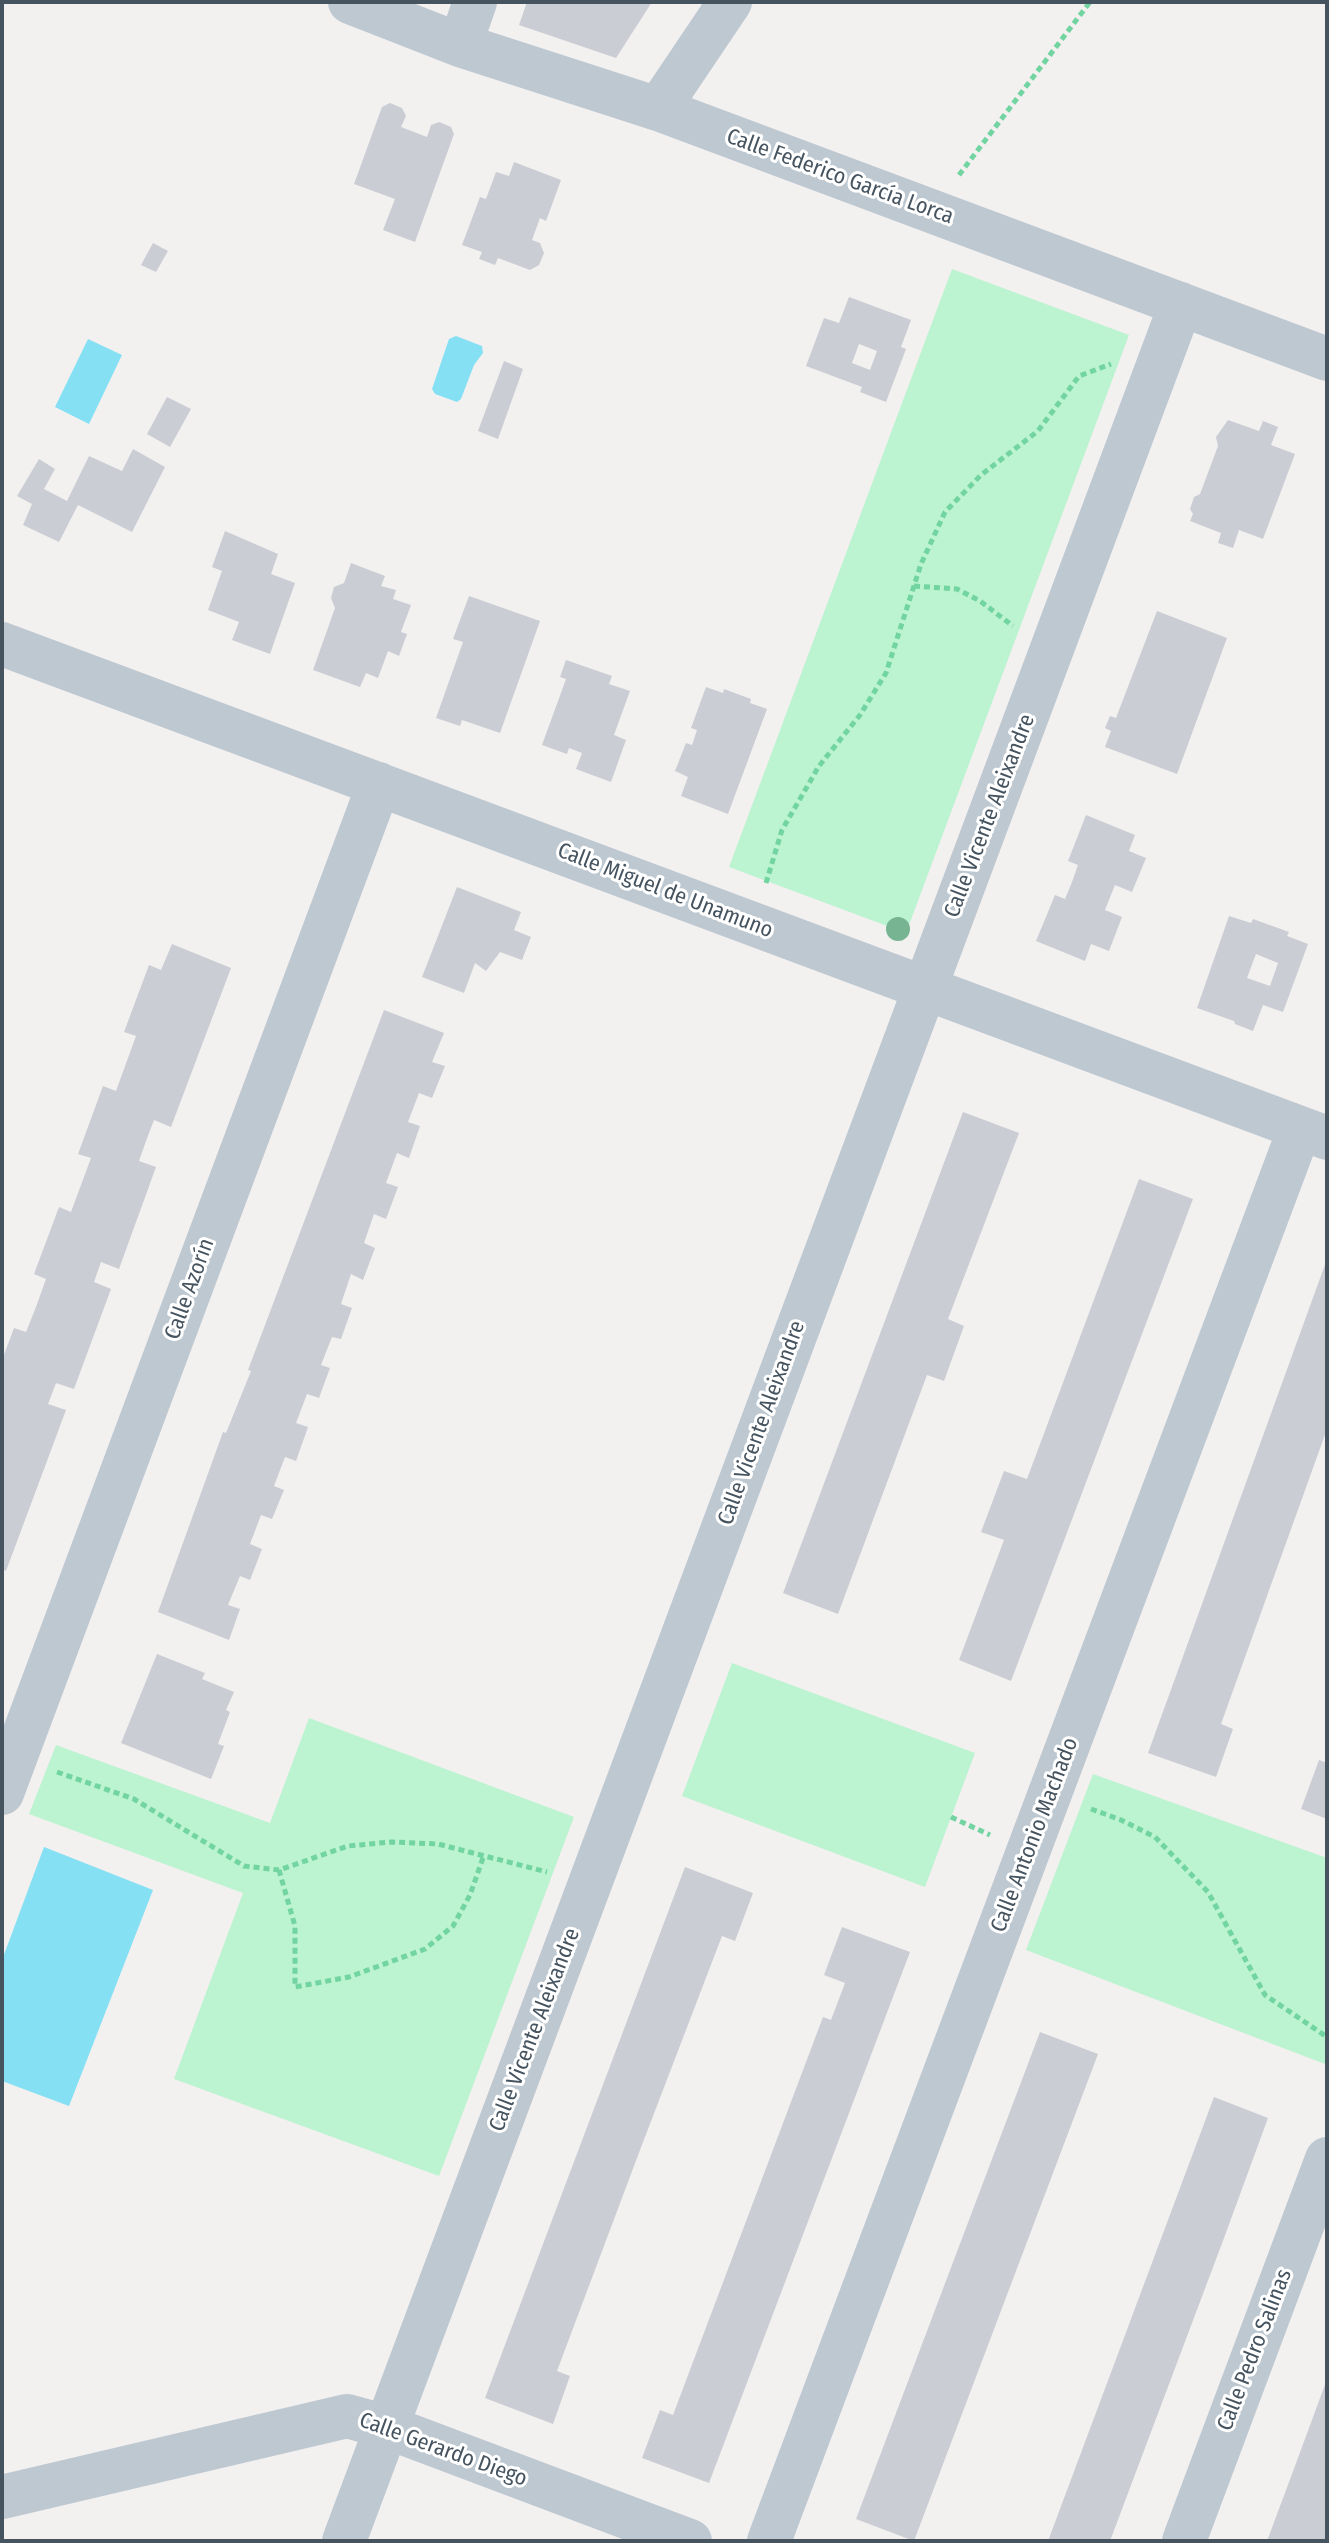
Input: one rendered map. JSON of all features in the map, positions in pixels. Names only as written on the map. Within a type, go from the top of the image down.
[{"type":"street","name":"Calle Federico García Lorca","points":[[350,2],[460,45],[658,109],[932,211],[1174,323],[1327,359]]},
{"type":"street","points":[[460,45],[475,2]]},
{"type":"street","points":[[658,109],[730,2]]},
{"type":"street","name":"Calle Vicente Aleixandre","points":[[344,2541],[1174,323]]},
{"type":"street","name":"Calle Miguel de Unamuno","points":[[2,644],[1314,1133]]},
{"type":"street","name":"Calle Azorín","points":[[9,1775],[379,784]]},
{"type":"street","name":"Calle Antonio Machado","points":[[769,2541],[1050,1795],[1314,1133]]},
{"type":"street","name":"Calle Pedro Salinas","points":[[1184,2541],[1327,2159]]},
{"type":"street","name":"Calle Gerardo Diego","points":[[2,2497],[347,2416],[387,2427],[690,2541]]},
{"type":"path","points":[[932,211],[1090,2]]},
{"type":"path","points":[[754,925],[782,830],[819,766],[860,715],[886,673],[914,586],[945,512],[981,475],[1038,431],[1079,376],[1174,323]]},
{"type":"path","points":[[914,586],[957,589],[980,601],[1051,653]]},
{"type":"path","points":[[9,1775],[134,1799],[244,1866],[279,1870],[348,1846],[391,1842],[438,1844],[590,1883]]},
{"type":"path","points":[[1050,1795],[1121,1820],[1155,1837],[1208,1892],[1265,1995],[1327,2037]]},
{"type":"path","points":[[279,1870],[295,1926],[295,1987],[349,1977],[425,1949],[453,1926],[470,1895],[484,1855]]},
{"type":"green space","points":[[952,269],[1129,335],[906,933],[729,867]]},
{"type":"green space","points":[[732,1663],[975,1753],[925,1887],[682,1796]]},
{"type":"green space","points":[[309,1718],[574,1817],[439,2176],[174,2079],[243,1893],[29,1814],[56,1745],[270,1823]]},
{"type":"green space","points":[[1093,1774],[1327,1858],[1325,2064],[1026,1950]]},
{"type":"water","points":[[456,336],[482,346],[483,353],[457,402],[435,394],[432,389],[449,339]]},
{"type":"water","points":[[88,339],[122,355],[89,424],[55,407]]},
{"type":"water","points":[[44,1847],[153,1890],[69,2106],[2,2081],[2,1960]]},
{"type":"building","points":[[527,2],[652,2],[616,58],[519,25]]},
{"type":"building","points":[[390,103],[402,108],[406,116],[401,127],[427,137],[431,125],[439,122],[451,127],[454,134],[415,242],[383,230],[395,199],[354,184],[382,107]]},
{"type":"building","points":[[514,162],[561,180],[546,221],[540,218],[532,240],[540,243],[544,253],[539,265],[530,270],[498,258],[495,265],[479,259],[482,252],[462,245],[480,197],[486,199],[496,172],[509,176]]},
{"type":"building","points":[[153,243],[168,251],[156,272],[141,265]]},
{"type":"building","points":[[849,297],[911,320],[901,347],[906,349],[886,402],[860,392],[862,387],[806,366],[824,318],[839,323]],"holes":[[[859,344],[877,351],[870,370],[852,363]]]},
{"type":"building","points":[[504,361],[523,369],[498,439],[478,431]]},
{"type":"building","points":[[167,397],[191,409],[170,447],[147,434]]},
{"type":"building","points":[[1228,420],[1259,431],[1263,421],[1278,427],[1271,445],[1295,454],[1263,539],[1239,530],[1233,548],[1218,543],[1221,533],[1190,521],[1194,497],[1200,494],[1218,446],[1216,437]]},
{"type":"building","points":[[133,449],[165,467],[132,532],[78,505],[59,542],[23,525],[32,504],[17,496],[39,459],[55,469],[44,489],[67,501],[89,456],[122,471]]},
{"type":"building","points":[[225,531],[278,554],[271,574],[295,583],[270,654],[232,640],[239,622],[208,610],[222,571],[212,567]]},
{"type":"building","points":[[351,563],[385,576],[381,586],[396,590],[393,599],[411,605],[401,632],[407,634],[399,656],[388,651],[378,678],[366,673],[360,687],[313,670],[335,608],[331,598],[334,587],[344,583]]},
{"type":"building","points":[[469,596],[540,621],[500,733],[462,720],[460,726],[436,718],[463,642],[453,639]]},
{"type":"building","points":[[1157,611],[1227,638],[1177,774],[1105,747],[1111,731],[1105,728],[1110,716],[1116,718]]},
{"type":"building","points":[[566,660],[612,676],[609,684],[630,691],[614,735],[626,740],[611,782],[576,769],[582,753],[569,748],[567,754],[542,745],[566,679],[560,677]]},
{"type":"building","points":[[706,687],[723,693],[724,689],[767,709],[728,814],[681,796],[688,777],[675,771],[686,743],[692,745],[697,730],[691,728]]},
{"type":"building","points":[[1086,815],[1135,835],[1129,851],[1146,858],[1132,892],[1115,885],[1105,910],[1122,917],[1109,951],[1091,944],[1085,961],[1036,941],[1055,895],[1065,899],[1072,882],[1078,865],[1068,861]]},
{"type":"building","points":[[457,887],[521,912],[514,930],[531,937],[522,960],[500,952],[486,971],[475,963],[464,993],[422,977]]},
{"type":"building","points":[[1229,916],[1251,923],[1253,919],[1289,932],[1287,936],[1308,944],[1283,1012],[1263,1005],[1253,1031],[1197,1008]],"holes":[[[1256,954],[1278,963],[1270,986],[1247,978]]]},
{"type":"building","points":[[172,944],[231,968],[171,1127],[154,1120],[146,1141],[139,1161],[156,1167],[119,1269],[101,1262],[94,1282],[111,1289],[74,1389],[56,1383],[48,1404],[66,1410],[6,1571],[2,1569],[2,1360],[14,1328],[26,1332],[36,1307],[46,1279],[34,1274],[59,1207],[71,1212],[91,1158],[78,1154],[103,1086],[116,1091],[136,1036],[124,1032],[149,965],[161,970]]},
{"type":"building","points":[[384,1010],[444,1033],[432,1062],[445,1066],[432,1098],[419,1093],[408,1122],[420,1126],[409,1158],[397,1153],[386,1183],[398,1187],[386,1219],[374,1214],[364,1243],[375,1248],[363,1280],[351,1274],[341,1304],[352,1308],[341,1339],[332,1337],[321,1365],[330,1368],[319,1398],[307,1394],[296,1423],[308,1427],[296,1461],[285,1457],[274,1486],[284,1490],[272,1519],[261,1515],[250,1544],[262,1549],[250,1580],[240,1576],[228,1605],[240,1609],[229,1640],[158,1612],[223,1432],[226,1433],[251,1371],[248,1370]]},
{"type":"building","points":[[963,1112],[1019,1133],[948,1319],[964,1326],[944,1381],[927,1375],[838,1614],[783,1593]]},
{"type":"building","points":[[1139,1179],[1193,1199],[1011,1681],[959,1660],[1004,1540],[981,1532],[1004,1471],[1027,1479]]},
{"type":"building","points":[[1327,1259],[1327,1429],[1221,1724],[1233,1729],[1216,1777],[1148,1753]]},
{"type":"building","points":[[157,1654],[205,1673],[202,1679],[234,1692],[218,1744],[224,1746],[211,1779],[121,1743]]},
{"type":"building","points":[[1319,1760],[1327,1763],[1327,1819],[1301,1809]]},
{"type":"building","points":[[685,1867],[753,1893],[735,1941],[722,1936],[640,2150],[557,2371],[570,2376],[553,2424],[485,2398]]},
{"type":"building","points":[[842,1927],[910,1952],[709,2483],[642,2458],[660,2410],[673,2415],[823,2017],[831,2020],[845,1983],[824,1975]]},
{"type":"building","points":[[1040,2032],[1098,2054],[914,2541],[856,2519]]},
{"type":"building","points":[[1214,2097],[1268,2118],[1224,2238],[1110,2541],[1048,2541]]},
{"type":"building","points":[[1327,2379],[1327,2541],[1267,2541],[1295,2466]]}]
